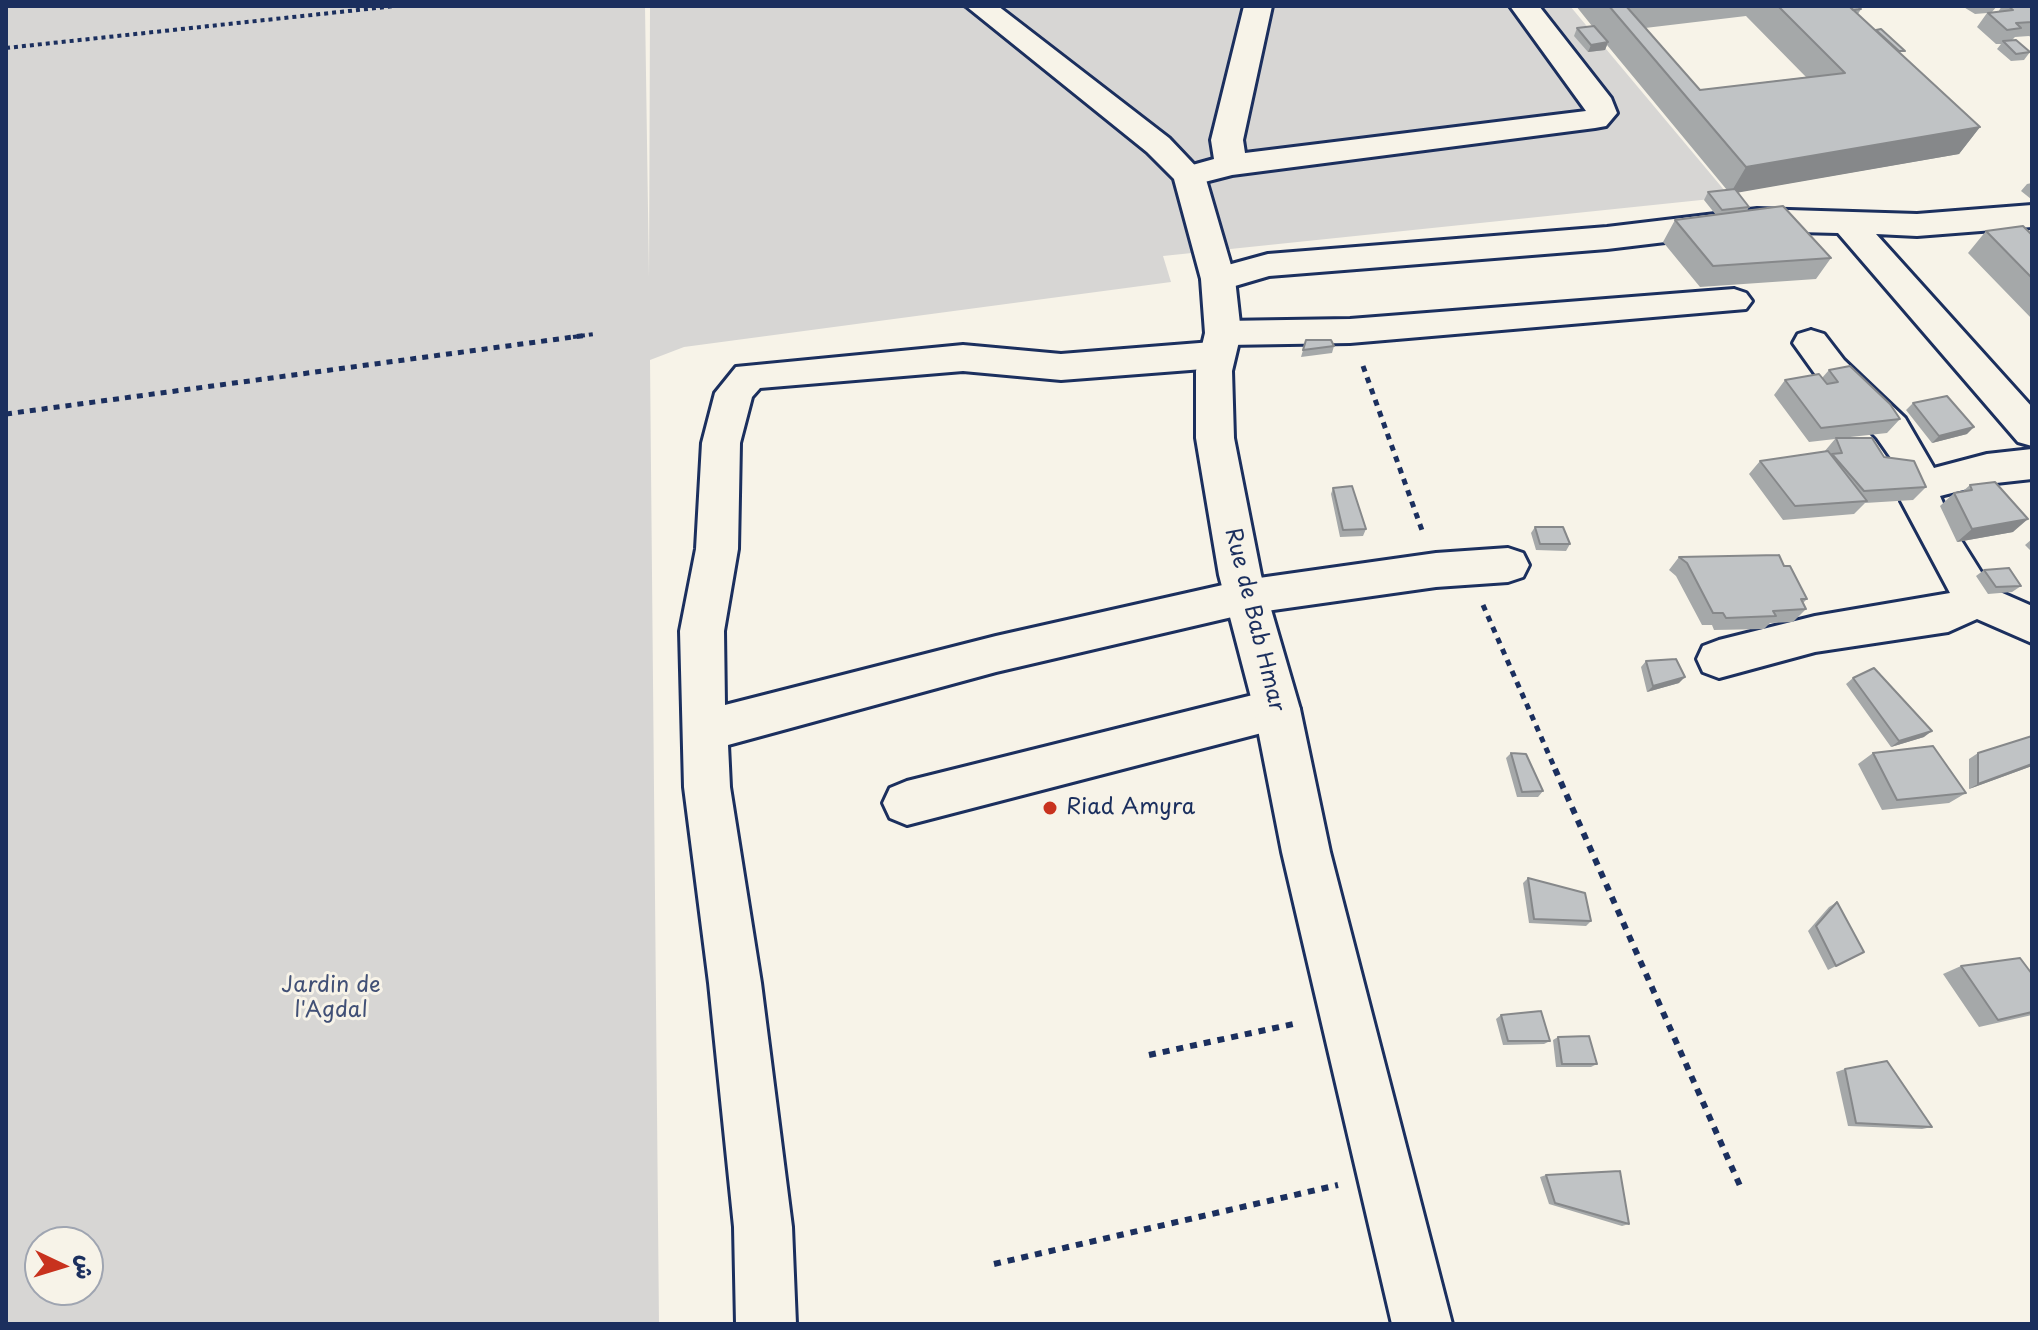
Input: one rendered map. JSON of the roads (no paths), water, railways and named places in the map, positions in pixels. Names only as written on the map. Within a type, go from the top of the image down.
[{"type":"street","name":"Rue de Bab Hmar","points":[[980,6],[1158,145],[1189,176],[1218,279],[1220,344],[1215,438],[1245,597],[1277,709],[1306,852],[1422,1324]]},
{"type":"street","points":[[1231,165],[1227,140],[1258,6]]},
{"type":"street","points":[[1189,176],[1231,165],[1595,119],[1602,113],[1600,104],[1524,6]]},
{"type":"street","points":[[1218,279],[1268,265],[1607,238],[1757,220],[1848,224],[1968,223],[2032,216]]},
{"type":"street","points":[[1848,224],[2032,432]]},
{"type":"street","points":[[766,1324],[763,1227],[735,983],[707,787],[702,631],[717,549],[721,443],[734,393],[749,376],[963,358],[1061,367],[1220,344],[1350,331],[1734,301]]},
{"type":"street","points":[[1811,343],[1831,369],[1891,428],[1914,465],[1917,487],[1937,536],[1976,600],[2032,625]]},
{"type":"street","points":[[1917,487],[1987,469],[2032,464]]},
{"type":"street","points":[[704,731],[996,654],[1245,597],[1451,569],[1508,565]]},
{"type":"street","points":[[1719,659],[1815,634],[1948,614],[1976,600]]},
{"type":"street","points":[[907,803],[1277,709]]},
{"type":"place","name":"Riad Amyra","points":[[1050,808]]},
{"type":"park label","name":"Jardin de l'Agdal","points":[[331,998]]}]
